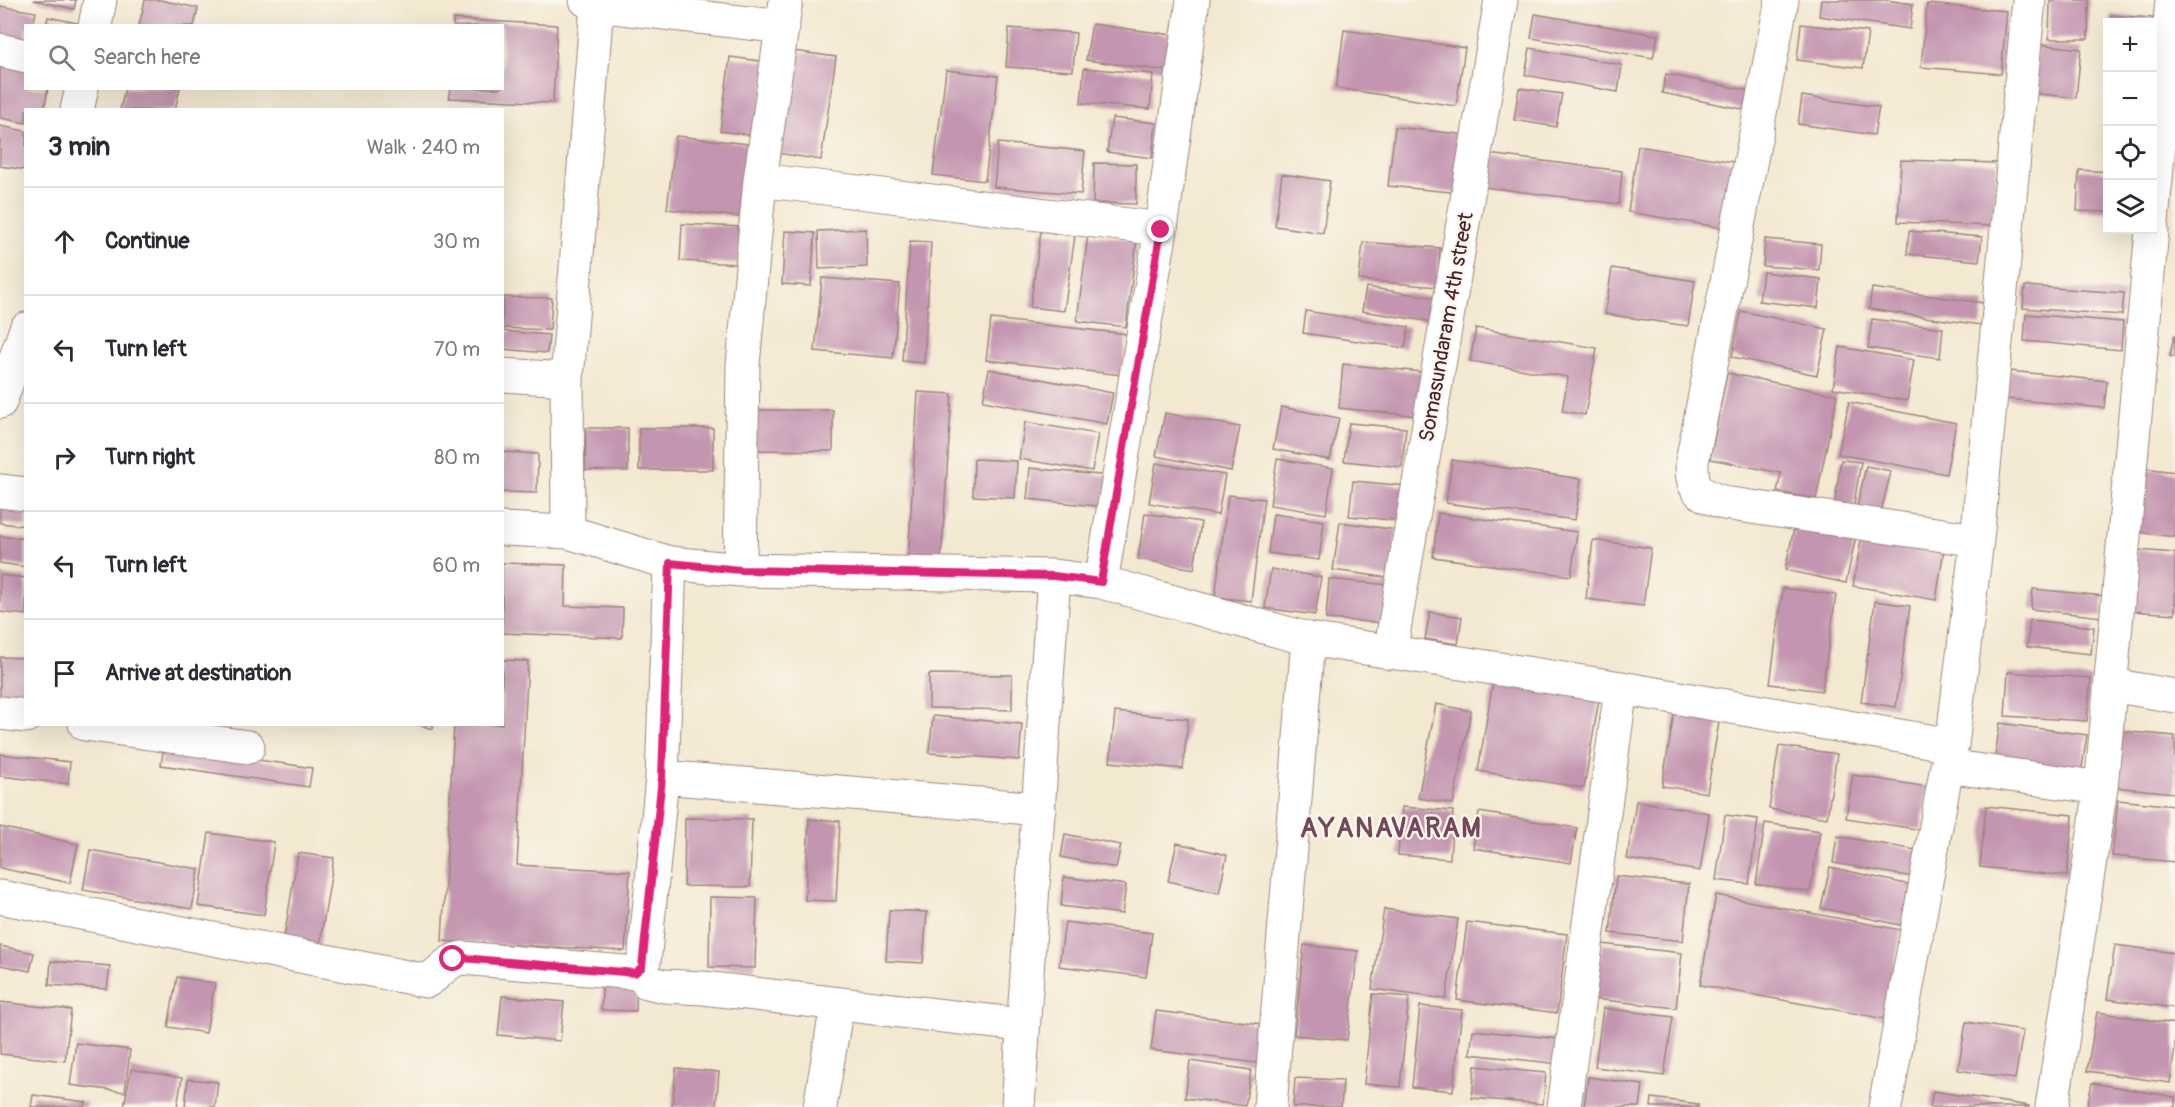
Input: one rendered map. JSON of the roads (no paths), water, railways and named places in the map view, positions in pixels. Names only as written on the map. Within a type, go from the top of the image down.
[{"type":"street","points":[[95,24],[100,0]]},
{"type":"street","points":[[1101,582],[1161,230],[1193,0]]},
{"type":"street","name":"Somasundaram 4th street","points":[[1390,653],[1501,0]]},
{"type":"street","points":[[1782,0],[1692,462],[1695,489],[1704,496],[1724,503],[1977,540]]},
{"type":"street","points":[[1885,1107],[1950,756],[1977,540],[2029,0]]},
{"type":"street","points":[[2156,180],[2172,0]]},
{"type":"street","points":[[568,532],[567,379],[592,3],[784,14],[760,180],[743,365],[740,570]]},
{"type":"street","points":[[0,51],[24,56]]},
{"type":"street","points":[[77,108],[82,90]]},
{"type":"street","points":[[760,180],[1161,230]]},
{"type":"street","points":[[2052,1107],[2101,788],[2152,234]]},
{"type":"street","points":[[0,402],[16,334]]},
{"type":"street","points":[[504,375],[567,379]]},
{"type":"street","points":[[0,491],[24,494]]},
{"type":"street","points":[[504,529],[568,532],[670,563],[740,570],[1054,576],[1101,582],[1308,639],[1621,688],[2101,788]]},
{"type":"street","points":[[0,897],[427,981],[437,975],[453,959],[462,958],[635,973],[644,963],[662,777],[670,563]]},
{"type":"street","points":[[1018,1107],[1054,576]]},
{"type":"street","points":[[1270,1107],[1308,639]]},
{"type":"street","points":[[2111,685],[2175,696]]},
{"type":"street","points":[[1564,1107],[1621,688]]},
{"type":"street","points":[[0,713],[24,716]]},
{"type":"street","points":[[99,726],[248,747]]},
{"type":"street","points":[[662,777],[1039,809]]},
{"type":"street","points":[[638,970],[647,982],[664,986],[703,988],[1022,1025]]},
{"type":"street","points":[[820,1107],[837,1005]]},
{"type":"district","name":"AYANAVARAM","points":[[1391,828]]}]
